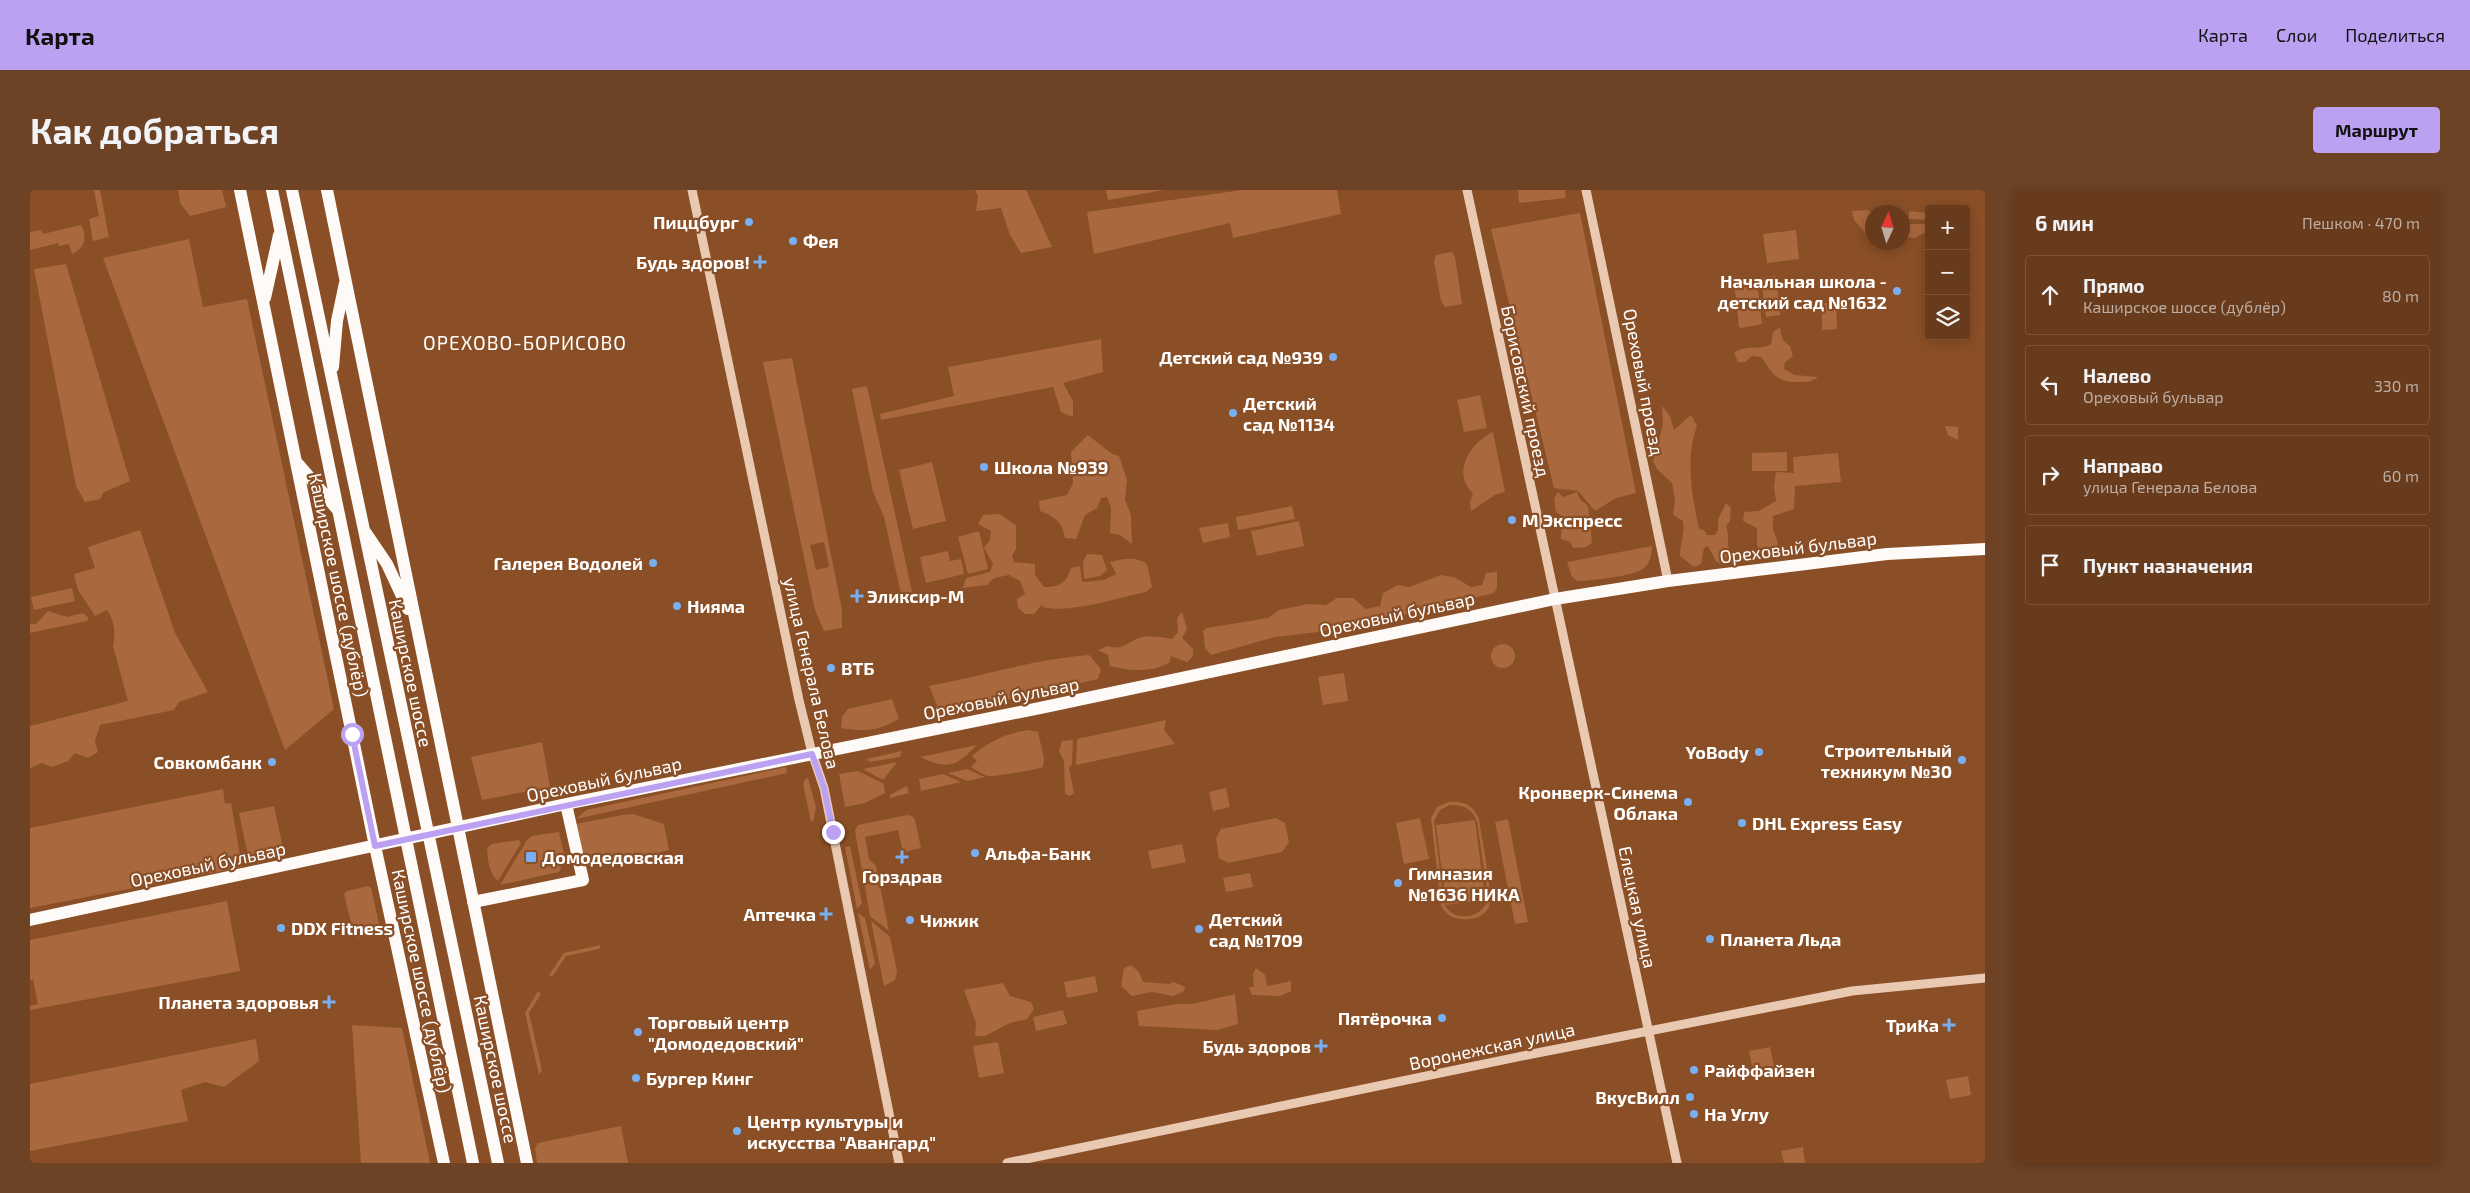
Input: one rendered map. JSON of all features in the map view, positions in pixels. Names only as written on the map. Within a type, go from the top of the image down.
[{"type":"main road","name":"Каширское шоссе (дублёр)","points":[[240,190],[375,846],[444,1163]]},
{"type":"main road","points":[[272,190],[474,1163]]},
{"type":"main road","name":"Каширское шоссе","points":[[292,190],[498,1163]]},
{"type":"main road","points":[[327,190],[527,1163]]},
{"type":"main road","points":[[264,308],[280,228]]},
{"type":"main road","points":[[332,382],[337,322],[346,278]]},
{"type":"main road","points":[[296,462],[339,512]]},
{"type":"main road","points":[[362,526],[387,564],[418,630]]},
{"type":"main road","name":"Ореховый бульвар","points":[[30,920],[566,804],[1040,708],[1555,599],[1668,580],[1887,554],[1985,549]]},
{"type":"main road","points":[[473,902],[583,880],[566,804]]},
{"type":"street","name":"улица Генерала Белова","points":[[692,190],[812,754],[824,788],[899,1163]]},
{"type":"street","name":"Борисовский проезд","points":[[1466,190],[1555,599]]},
{"type":"street","name":"Ореховый проезд","points":[[1586,190],[1668,580]]},
{"type":"street","name":"Елецкая улица","points":[[1555,599],[1677,1163]]},
{"type":"street","name":"Воронежская улица","points":[[1008,1163],[1852,991],[1985,978]]},
{"type":"shaded area","points":[[94,190],[100,190],[109,237],[93,241],[89,219],[99,216]]},
{"type":"shaded area","points":[[178,190],[222,190],[226,207],[190,216],[180,203]]},
{"type":"shaded area","points":[[975,190],[1026,190],[1052,247],[1021,253],[1010,235],[1001,208],[976,211],[978,196]]},
{"type":"shaded area","points":[[1106,190],[1164,190],[1108,200]]},
{"type":"shaded area","points":[[1242,190],[1337,190],[1341,214],[1233,238],[1230,223],[1094,254],[1087,212]]},
{"type":"shaded area","points":[[1518,190],[1565,190],[1566,198],[1519,203]]},
{"type":"shaded area","points":[[1865,210],[1865,233],[1854,220],[1852,211]]},
{"type":"shaded area","points":[[1910,211],[1925,213],[1925,220],[1910,219]]},
{"type":"shaded area","points":[[1580,213],[1636,493],[1616,498],[1595,511],[1578,491],[1554,488],[1491,229]]},
{"type":"shaded area","points":[[1910,224],[1925,224],[1925,232],[1915,238],[1910,238]]},
{"type":"shaded area","points":[[81,225],[85,238],[84,242],[80,249],[72,254],[69,244],[59,246],[58,243],[30,250],[30,232],[41,230],[43,234]]},
{"type":"shaded area","points":[[1796,230],[1799,259],[1767,263],[1763,234]]},
{"type":"shaded area","points":[[189,239],[203,307],[247,299],[334,709],[285,750],[103,258]]},
{"type":"shaded area","points":[[1452,252],[1455,257],[1462,304],[1445,307],[1441,301],[1434,261],[1436,255]]},
{"type":"shaded area","points":[[66,264],[130,481],[104,492],[100,499],[85,502],[76,486],[34,269]]},
{"type":"shaded area","points":[[1776,276],[1780,315],[1766,317],[1761,278]]},
{"type":"shaded area","points":[[1757,280],[1762,324],[1742,328],[1739,327],[1734,282]]},
{"type":"shaded area","points":[[1822,303],[1836,303],[1837,329],[1822,330]]},
{"type":"shaded area","points":[[1780,327],[1782,338],[1790,346],[1793,356],[1785,362],[1784,369],[1795,375],[1818,377],[1807,382],[1785,381],[1773,373],[1761,357],[1752,356],[1745,362],[1738,362],[1734,353],[1738,350],[1771,344],[1773,332]]},
{"type":"shaded area","points":[[1101,339],[1103,372],[1063,383],[1073,401],[1073,417],[1061,412],[1053,387],[881,420],[880,414],[954,396],[948,367]]},
{"type":"shaded area","points":[[792,358],[842,610],[842,628],[824,631],[815,610],[763,362]],"holes":[[[824,542],[829,567],[816,570],[810,545]]]},
{"type":"shaded area","points":[[867,386],[913,596],[902,599],[884,517],[873,492],[852,389]]},
{"type":"shaded area","points":[[1480,395],[1487,428],[1464,432],[1457,400]]},
{"type":"shaded area","points":[[1662,406],[1670,416],[1674,430],[1691,415],[1697,426],[1691,451],[1691,477],[1699,529],[1704,530],[1707,535],[1715,535],[1718,530],[1718,519],[1726,503],[1731,508],[1730,521],[1726,526],[1730,552],[1722,565],[1716,561],[1708,546],[1704,548],[1701,564],[1694,567],[1680,556],[1683,521],[1673,515],[1675,500],[1672,483],[1657,469],[1653,461],[1663,425]]},
{"type":"shaded area","points":[[1945,426],[1958,427],[1958,440],[1948,435]]},
{"type":"shaded area","points":[[1493,432],[1505,492],[1495,495],[1471,511],[1470,502],[1473,493],[1464,477],[1466,459],[1477,443]]},
{"type":"shaded area","points":[[1088,435],[1112,454],[1119,456],[1127,480],[1125,500],[1131,515],[1132,544],[1120,535],[1110,533],[1111,508],[1107,497],[1101,498],[1097,508],[1085,515],[1076,539],[1065,538],[1064,532],[1057,520],[1040,511],[1039,501],[1067,495],[1073,483],[1071,452]]},
{"type":"shaded area","points":[[1787,452],[1787,471],[1752,471],[1752,453]]},
{"type":"shaded area","points":[[1838,453],[1841,482],[1795,486],[1794,509],[1773,516],[1773,529],[1778,543],[1776,549],[1774,553],[1762,553],[1757,545],[1757,528],[1743,521],[1744,512],[1759,511],[1776,501],[1774,487],[1776,472],[1794,473],[1793,457]]},
{"type":"shaded area","points":[[932,462],[946,521],[913,529],[899,470]]},
{"type":"shaded area","points":[[1558,492],[1563,497],[1577,492],[1580,499],[1588,506],[1592,543],[1586,547],[1573,548],[1570,542],[1561,539],[1562,516],[1556,512],[1554,499]]},
{"type":"shaded area","points":[[1292,506],[1295,519],[1238,530],[1236,517]]},
{"type":"shaded area","points":[[999,514],[1016,525],[1016,549],[1012,556],[1014,562],[1035,564],[1035,575],[1044,587],[1061,584],[1067,578],[1071,568],[1080,566],[1082,582],[1104,580],[1116,574],[1110,562],[1129,559],[1143,561],[1147,564],[1152,587],[1146,592],[1080,607],[1054,609],[1042,607],[1043,603],[1034,614],[1025,614],[1018,608],[1017,599],[1025,594],[1020,581],[1009,575],[994,578],[987,585],[963,588],[966,578],[990,572],[993,564],[984,548],[990,540],[991,531],[978,524],[983,515]]},
{"type":"shaded area","points":[[1299,521],[1304,546],[1257,556],[1251,531]]},
{"type":"shaded area","points":[[1228,523],[1230,537],[1203,543],[1199,528]]},
{"type":"shaded area","points":[[140,530],[175,633],[208,692],[179,702],[174,710],[100,725],[95,741],[98,752],[88,758],[75,753],[68,761],[52,767],[42,763],[30,768],[30,726],[128,701],[113,646],[113,622],[107,610],[95,616],[78,590],[74,574],[95,568],[88,547]]},
{"type":"shaded area","points":[[979,531],[988,569],[968,574],[958,537]]},
{"type":"shaded area","points":[[1652,546],[1648,564],[1639,571],[1623,576],[1577,581],[1572,577],[1567,562]]},
{"type":"shaded area","points":[[948,551],[950,561],[961,559],[964,574],[926,583],[920,557]]},
{"type":"shaded area","points":[[1087,554],[1102,555],[1107,570],[1100,576],[1084,579],[1083,562]]},
{"type":"shaded area","points":[[1497,572],[1497,588],[1494,593],[1410,614],[1358,622],[1335,630],[1275,637],[1211,655],[1205,648],[1203,631],[1207,628],[1268,618],[1279,610],[1308,604],[1326,605],[1337,598],[1353,598],[1366,609],[1380,606],[1383,593],[1398,585],[1409,587],[1441,575],[1454,577],[1471,587],[1482,585],[1486,573]]},
{"type":"shaded area","points":[[72,588],[75,601],[34,610],[31,597]]},
{"type":"shaded area","points":[[48,611],[67,617],[83,613],[89,618],[87,621],[30,633],[30,624],[36,624]]},
{"type":"shaded area","points":[[1182,612],[1187,629],[1182,638],[1193,649],[1193,656],[1187,662],[1171,656],[1170,662],[1156,668],[1141,670],[1125,669],[1110,666],[1108,655],[1098,650],[1108,646],[1121,647],[1143,637],[1172,639],[1178,632],[1177,618]]},
{"type":"shaded area","points":[[1503,644],[1512,647],[1515,656],[1512,665],[1503,668],[1494,665],[1491,656],[1494,647]]},
{"type":"shaded area","points":[[1089,655],[1101,669],[1098,679],[994,703],[975,702],[946,713],[934,713],[937,705],[929,686],[1049,660]]},
{"type":"shaded area","points":[[1344,673],[1348,701],[1323,705],[1318,677]]},
{"type":"shaded area","points":[[892,699],[899,719],[871,730],[841,728],[842,717],[848,709]]},
{"type":"shaded area","points":[[1166,720],[1164,730],[1175,744],[1076,765],[1077,739]]},
{"type":"shaded area","points":[[1028,730],[1038,732],[1044,758],[1043,767],[989,776],[971,767],[977,761],[972,756],[984,746],[1012,733]]},
{"type":"shaded area","points":[[1073,740],[1072,764],[1069,768],[1074,793],[1070,796],[1065,794],[1064,761],[1059,751],[1062,741]]},
{"type":"shaded area","points":[[542,742],[550,787],[482,800],[471,757]]},
{"type":"shaded area","points":[[977,745],[963,758],[951,764],[938,764],[920,757]]},
{"type":"shaded area","points":[[902,751],[900,757],[870,762],[866,759]]},
{"type":"shaded area","points":[[897,762],[884,779],[863,769]]},
{"type":"shaded area","points":[[786,767],[787,773],[576,819],[586,810]]},
{"type":"shaded area","points":[[967,769],[985,777],[967,781],[948,773]]},
{"type":"shaded area","points":[[858,771],[884,784],[885,793],[865,803],[845,807],[839,774]]},
{"type":"shaded area","points":[[943,774],[961,782],[921,791],[919,779]]},
{"type":"shaded area","points":[[808,778],[816,807],[814,819],[811,822],[803,784],[805,779]]},
{"type":"shaded area","points":[[907,786],[909,793],[890,798],[890,795]]},
{"type":"shaded area","points":[[1226,788],[1230,807],[1213,811],[1209,792]]},
{"type":"shaded area","points":[[223,789],[225,804],[231,803],[242,867],[30,908],[30,828]]},
{"type":"shaded area","points":[[1449,802],[1464,803],[1474,810],[1479,819],[1489,879],[1490,901],[1487,910],[1477,917],[1455,918],[1447,913],[1441,905],[1431,818],[1437,807]],"holes":[[[1450,805],[1470,810],[1477,821],[1488,898],[1481,911],[1468,916],[1454,914],[1448,910],[1444,903],[1434,821],[1440,810]]]},
{"type":"shaded area","points":[[274,806],[283,848],[248,856],[239,813]]},
{"type":"shaded area","points":[[633,814],[664,824],[669,850],[601,866],[585,863],[576,824]]},
{"type":"shaded area","points":[[907,815],[912,816],[915,820],[921,848],[903,852],[898,830],[865,837],[869,859],[876,866],[889,931],[870,916],[855,831],[858,825]]},
{"type":"shaded area","points":[[1276,818],[1285,823],[1289,842],[1282,852],[1228,863],[1219,858],[1216,838],[1221,829]]},
{"type":"shaded area","points":[[1420,818],[1429,859],[1404,864],[1396,823]]},
{"type":"shaded area","points":[[1508,819],[1528,922],[1515,924],[1495,822]]},
{"type":"shaded area","points":[[1475,820],[1485,899],[1446,905],[1436,825]]},
{"type":"shaded area","points":[[559,832],[565,858],[559,872],[500,885],[527,840],[532,836]]},
{"type":"shaded area","points":[[519,840],[521,843],[498,881],[490,870],[487,848],[492,844]]},
{"type":"shaded area","points":[[1182,844],[1186,862],[1152,869],[1148,851]]},
{"type":"shaded area","points":[[850,846],[862,903],[857,909],[845,847]]},
{"type":"shaded area","points":[[1250,873],[1253,887],[1226,892],[1223,878]]},
{"type":"shaded area","points":[[368,886],[371,888],[380,928],[378,933],[357,938],[354,935],[344,894],[347,891]]},
{"type":"shaded area","points":[[227,901],[240,971],[30,1010],[30,1006],[38,1004],[33,979],[30,980],[30,940]]},
{"type":"shaded area","points":[[858,913],[865,918],[875,963],[870,970]]},
{"type":"shaded area","points":[[871,921],[890,937],[897,971],[895,980],[884,986]]},
{"type":"shaded area","points":[[601,945],[599,949],[566,956],[552,977],[549,975],[564,953]]},
{"type":"shaded area","points":[[1131,965],[1139,972],[1143,982],[1169,984],[1174,982],[1185,987],[1184,991],[1173,996],[1152,992],[1132,996],[1121,986],[1124,968]]},
{"type":"shaded area","points":[[1256,968],[1265,975],[1267,986],[1291,981],[1291,991],[1280,996],[1252,995],[1249,987],[1254,987],[1253,974]]},
{"type":"shaded area","points":[[1095,976],[1098,992],[1067,998],[1064,982]]},
{"type":"shaded area","points":[[1003,983],[1010,996],[1031,1002],[1034,1009],[1027,1019],[1010,1023],[985,1036],[975,1036],[976,1023],[964,990]]},
{"type":"shaded area","points":[[538,991],[541,994],[529,1013],[542,1070],[539,1075],[525,1013]]},
{"type":"shaded area","points":[[1235,994],[1238,1024],[1217,1030],[1139,1026],[1137,1011],[1176,1004],[1192,1004]]},
{"type":"shaded area","points":[[1063,1010],[1067,1024],[1036,1031],[1033,1017]]},
{"type":"shaded area","points":[[352,1025],[402,1028],[430,1163],[361,1163]]},
{"type":"shaded area","points":[[256,1039],[259,1061],[224,1087],[205,1082],[181,1090],[188,1121],[30,1151],[30,1084]]},
{"type":"shaded area","points":[[998,1042],[1004,1073],[979,1078],[973,1046]]},
{"type":"shaded area","points":[[1770,1047],[1774,1066],[1753,1070],[1749,1051]]},
{"type":"shaded area","points":[[1968,1076],[1971,1095],[1950,1099],[1946,1080]]},
{"type":"shaded area","points":[[621,1126],[628,1163],[537,1163],[535,1148],[538,1143]]},
{"type":"shaded area","points":[[1803,1147],[1805,1163],[1784,1163],[1781,1151]]},
{"type":"place","name":"Пиццбург","points":[[749,222]]},
{"type":"place","name":"Фея","points":[[793,241]]},
{"type":"place","name":"Будь здоров!","points":[[760,262]]},
{"type":"place","name":"Начальная школа - детский сад №1632","points":[[1897,291]]},
{"type":"place","name":"Детский сад №939","points":[[1333,357]]},
{"type":"place","name":"Детский сад №1134","points":[[1233,413]]},
{"type":"place","name":"Школа №939","points":[[984,467]]},
{"type":"place","name":"М Экспресс","points":[[1512,520]]},
{"type":"place","name":"Галерея Водолей","points":[[653,563]]},
{"type":"place","name":"Эликсир-М","points":[[857,596]]},
{"type":"place","name":"Нияма","points":[[677,606]]},
{"type":"place","name":"ВТБ","points":[[831,668]]},
{"type":"place","name":"YoBody","points":[[1759,752]]},
{"type":"place","name":"Строительный техникум №30","points":[[1962,760]]},
{"type":"place","name":"Совкомбанк","points":[[272,762]]},
{"type":"place","name":"Кронверк-Синема Облака","points":[[1688,802]]},
{"type":"place","name":"DHL Express Easy","points":[[1742,823]]},
{"type":"place","name":"Альфа-Банк","points":[[975,853]]},
{"type":"place","name":"Домодедовская","points":[[531,857]]},
{"type":"place","name":"Горздрав","points":[[902,857]]},
{"type":"place","name":"Гимназия №1636 НИКА","points":[[1398,883]]},
{"type":"place","name":"Аптечка","points":[[826,914]]},
{"type":"place","name":"Чижик","points":[[910,920]]},
{"type":"place","name":"DDX Fitness","points":[[281,928]]},
{"type":"place","name":"Детский сад №1709","points":[[1199,929]]},
{"type":"place","name":"Планета Льда","points":[[1710,939]]},
{"type":"place","name":"Планета здоровья","points":[[329,1002]]},
{"type":"place","name":"Пятёрочка","points":[[1442,1018]]},
{"type":"place","name":"ТриКа","points":[[1949,1025]]},
{"type":"place","name":"Торговый центр \"Домодедовский\"","points":[[638,1032]]},
{"type":"place","name":"Будь здоров","points":[[1321,1046]]},
{"type":"place","name":"Райффайзен","points":[[1694,1070]]},
{"type":"place","name":"Бургер Кинг","points":[[636,1078]]},
{"type":"place","name":"ВкусВилл","points":[[1690,1097]]},
{"type":"place","name":"На Углу","points":[[1694,1114]]},
{"type":"place","name":"Центр культуры и искусства \"Авангард\"","points":[[737,1131]]},
{"type":"district","name":"ОРЕХОВО-БОРИСОВО","points":[[525,342]]},
{"type":"route","points":[[352,734],[375,846],[566,804],[812,754],[824,788],[833,832]]}]
